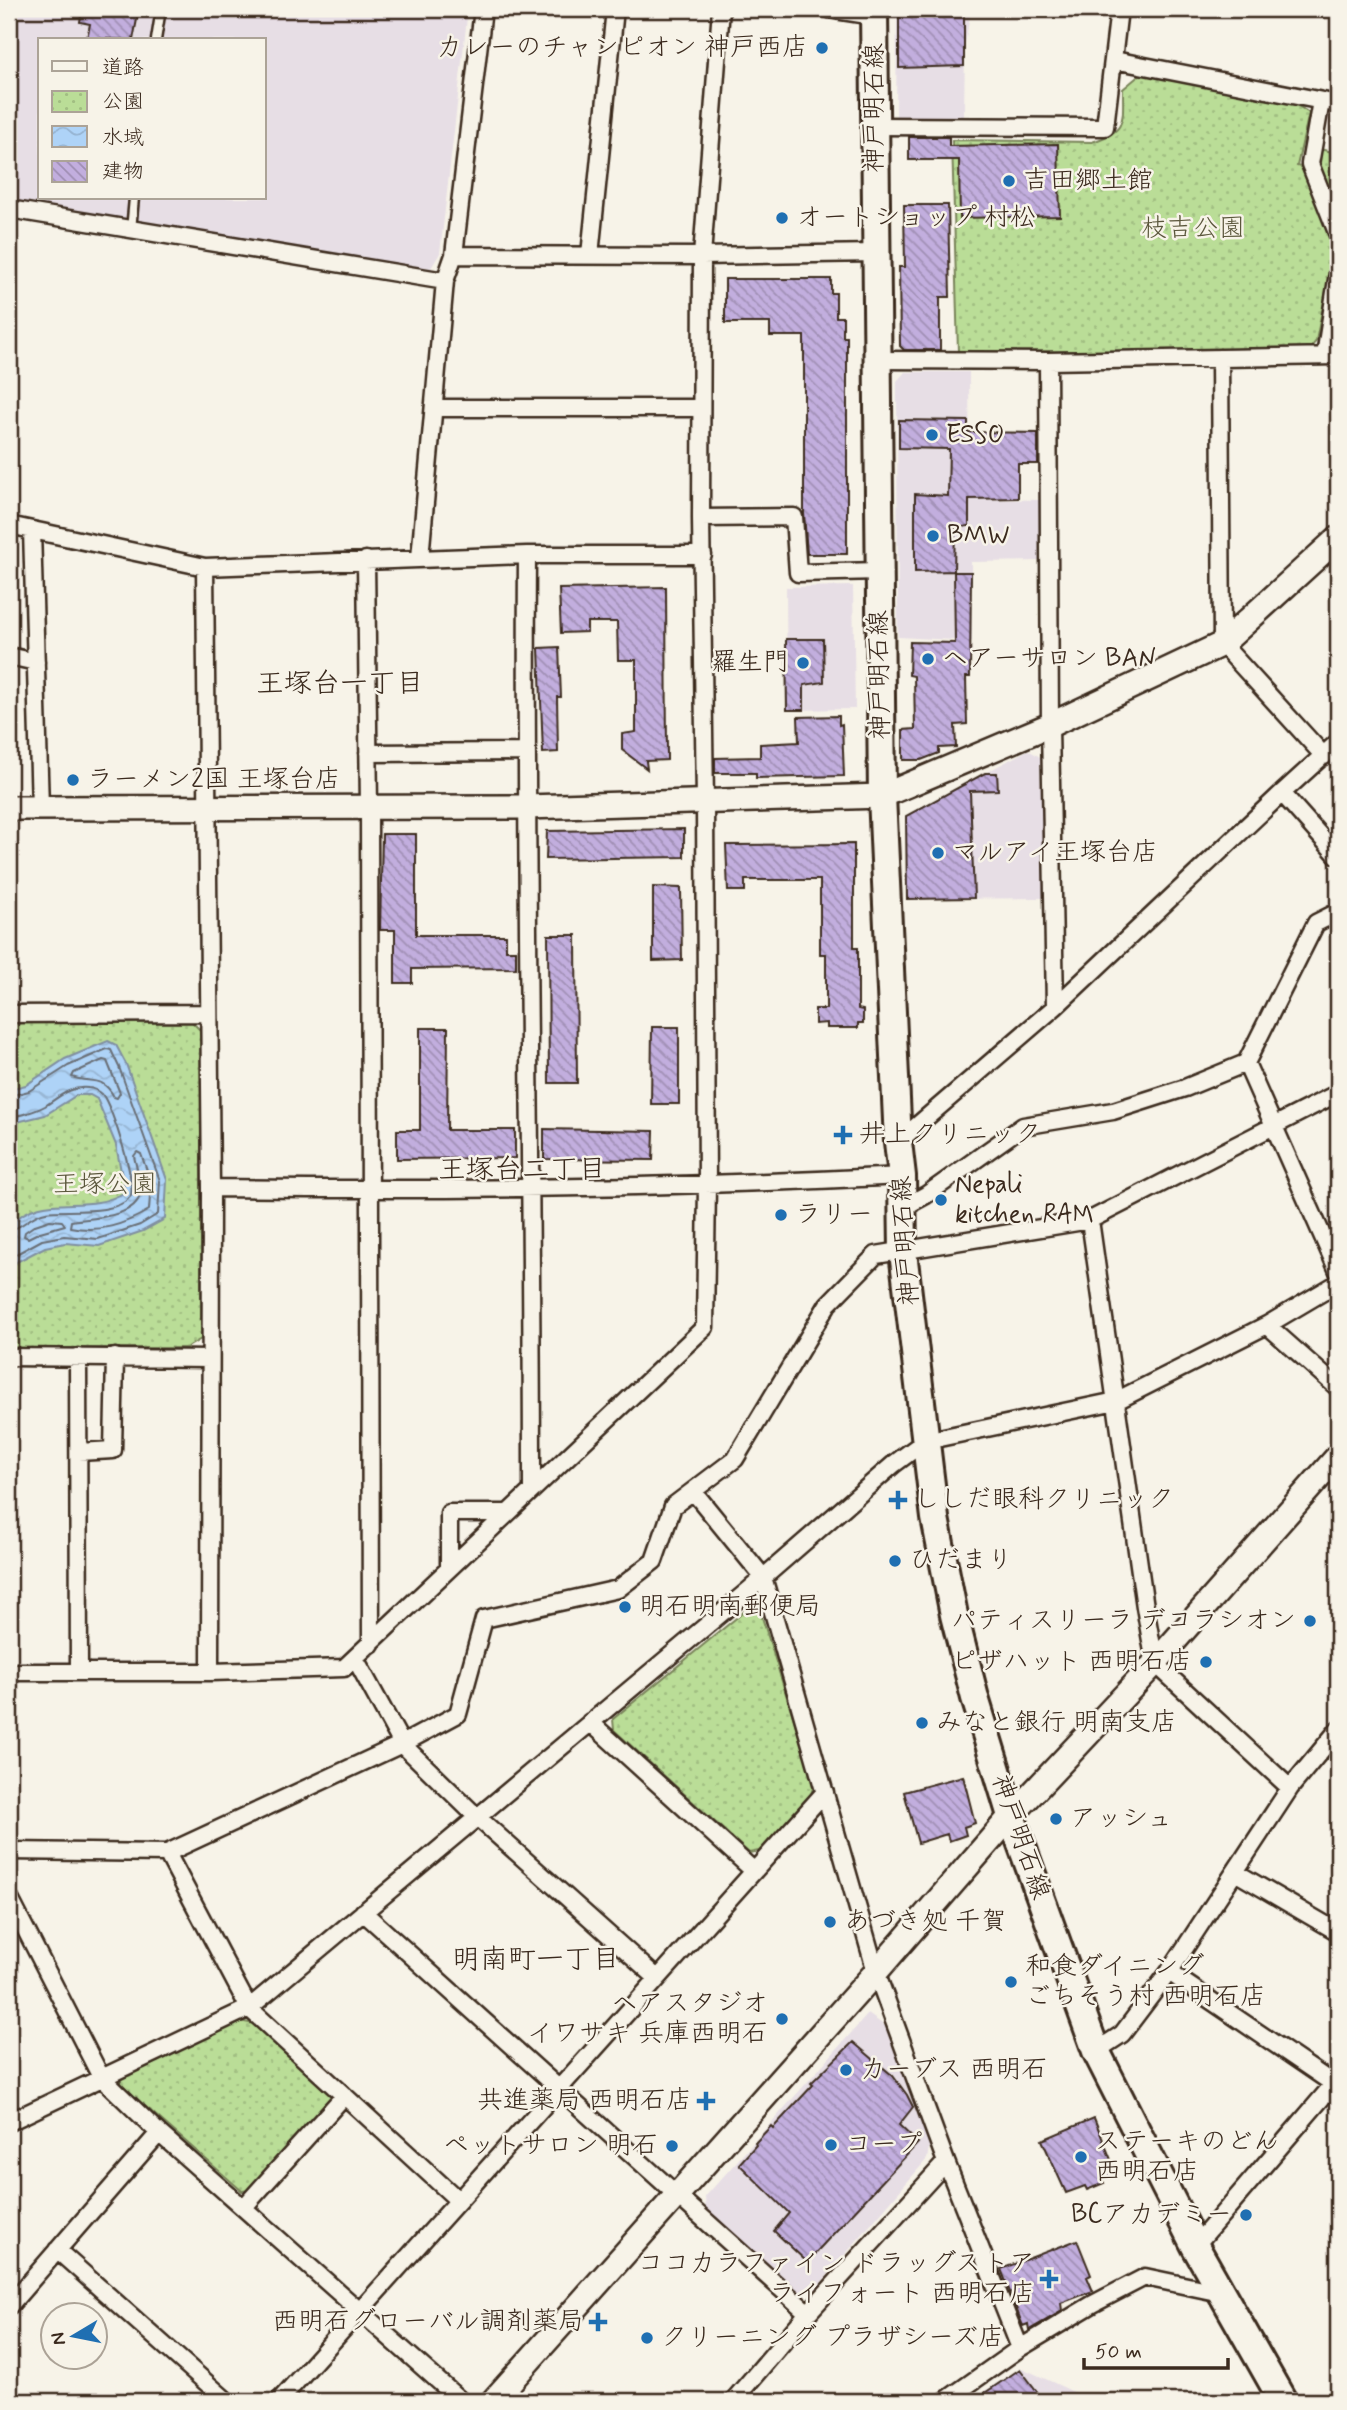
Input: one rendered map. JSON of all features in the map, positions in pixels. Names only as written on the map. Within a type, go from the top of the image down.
[{"type":"main road","name":"神戸明石線","points":[[874,12],[881,796],[898,1142],[904,1207],[903,1252],[935,1518],[954,1615],[975,1698],[1011,1816],[1096,2051],[1195,2246],[1283,2401]]},
{"type":"street","points":[[420,558],[445,281],[454,255],[483,9]]},
{"type":"street","points":[[590,255],[615,9]]},
{"type":"street","points":[[9,1672],[210,1672],[344,1668],[705,1327],[707,1185],[701,518],[702,256],[721,9]]},
{"type":"street","points":[[829,9],[874,12]]},
{"type":"street","points":[[875,126],[1105,127],[1119,9]]},
{"type":"street","points":[[1114,60],[1338,104]]},
{"type":"street","points":[[1321,101],[1311,164],[1338,235]]},
{"type":"street","points":[[9,209],[445,281]]},
{"type":"street","points":[[454,255],[702,256],[876,253]]},
{"type":"street","points":[[877,360],[1048,361],[1331,356],[1338,273]]},
{"type":"street","points":[[1220,358],[1222,645],[1324,756]]},
{"type":"street","points":[[1048,361],[1055,1007]]},
{"type":"street","points":[[434,408],[701,408]]},
{"type":"street","points":[[701,518],[794,517],[798,573],[879,571]]},
{"type":"street","points":[[9,525],[205,567],[527,555],[703,555]]},
{"type":"street","points":[[32,530],[40,808]]},
{"type":"street","points":[[9,808],[526,807],[881,796],[1050,725],[1222,645],[1338,538]]},
{"type":"street","points":[[527,555],[526,807],[532,1188],[532,1490]]},
{"type":"street","points":[[366,560],[371,1644]]},
{"type":"street","points":[[205,567],[211,1188],[210,1672]]},
{"type":"street","points":[[9,656],[36,662]]},
{"type":"street","points":[[898,1142],[1055,1007],[1338,743]]},
{"type":"street","points":[[368,753],[526,752]]},
{"type":"street","points":[[1282,793],[1338,856]]},
{"type":"street","points":[[904,1207],[926,1195],[1023,1126],[1113,1111],[1185,1088],[1246,1062],[1316,923],[1338,912]]},
{"type":"street","points":[[9,1014],[208,1013]]},
{"type":"street","points":[[1246,1062],[1338,1271]]},
{"type":"street","points":[[9,1851],[167,1853],[402,1744],[458,1714],[484,1619],[618,1589],[654,1561],[673,1506],[735,1460],[828,1304],[876,1255],[1090,1220],[1338,1093]]},
{"type":"street","points":[[211,1188],[371,1190],[707,1185],[902,1176]]},
{"type":"street","points":[[1090,1220],[1155,1663],[1290,1788]]},
{"type":"street","points":[[9,2122],[249,2008],[894,1464],[925,1441],[1116,1401],[1267,1325],[1338,1283]]},
{"type":"street","points":[[1267,1325],[1338,1388]]},
{"type":"street","points":[[9,1357],[210,1359]]},
{"type":"street","points":[[79,1357],[79,1672]]},
{"type":"street","points":[[79,1452],[113,1450],[115,1357]]},
{"type":"street","points":[[493,2401],[876,1972],[1011,1816],[1155,1663],[1338,1456]]},
{"type":"street","points":[[693,1491],[763,1577],[876,1972],[946,2162],[1020,2348]]},
{"type":"street","points":[[449,1568],[449,1513],[508,1513]]},
{"type":"street","points":[[355,1658],[402,1744],[476,1816],[657,1978]]},
{"type":"street","points":[[590,1722],[754,1871]]},
{"type":"street","points":[[1096,2051],[1122,2034],[1169,1972],[1290,1788],[1338,1730]]},
{"type":"street","points":[[279,2401],[825,1792]]},
{"type":"street","points":[[167,1853],[249,2008],[458,2200]]},
{"type":"street","points":[[1235,1872],[1338,1932]]},
{"type":"street","points":[[9,1897],[15,1924],[101,2077],[159,2133],[461,2401]]},
{"type":"street","points":[[363,1912],[808,2313]]},
{"type":"street","points":[[1169,1972],[1337,2083],[1195,2246]]},
{"type":"street","points":[[244,2207],[344,2096]]},
{"type":"street","points":[[9,2306],[159,2133]]},
{"type":"street","points":[[733,2401],[808,2313],[946,2162]]},
{"type":"street","points":[[57,2250],[227,2401]]},
{"type":"street","points":[[945,2401],[1020,2348],[1093,2304],[1145,2277],[1221,2293]]},
{"type":"lane","points":[[156,38],[161,9]]},
{"type":"lane","points":[[131,230],[134,200]]},
{"type":"shaded area","points":[[9,9],[468,9],[440,253],[431,268],[131,230],[104,218],[9,199]]},
{"type":"shaded area","points":[[897,9],[971,9],[965,44],[964,116],[896,117]]},
{"type":"shaded area","points":[[905,372],[969,372],[970,499],[1042,500],[1040,561],[971,562],[972,641],[898,637],[897,381]]},
{"type":"shaded area","points":[[853,586],[855,709],[787,710],[786,587]]},
{"type":"shaded area","points":[[1028,750],[1040,757],[1044,898],[907,899],[905,816]]},
{"type":"shaded area","points":[[868,2014],[888,2028],[930,2142],[927,2159],[813,2292],[799,2291],[706,2209],[705,2197]]},
{"type":"shaded area","points":[[1022,2368],[1093,2401],[968,2401]]},
{"type":"green space","name":"枝吉公園","points":[[1142,73],[1295,104],[1309,113],[1297,166],[1315,171],[1319,149],[1338,153],[1338,231],[1316,341],[1309,350],[958,352],[952,140],[1092,142],[1112,134],[1121,124],[1123,89]]},
{"type":"green space","name":"王塚公園","points":[[189,1019],[201,1031],[201,1339],[186,1348],[9,1348],[9,1020]]},
{"type":"green space","points":[[757,1601],[814,1784],[810,1798],[759,1851],[749,1853],[614,1730],[613,1719]]},
{"type":"green space","points":[[240,2021],[254,2024],[330,2095],[331,2105],[252,2190],[242,2191],[121,2085],[121,2079]]},
{"type":"water","points":[[108,1041],[116,1045],[126,1064],[167,1180],[165,1219],[143,1231],[99,1246],[65,1243],[45,1247],[9,1266],[9,1226],[22,1215],[50,1205],[95,1203],[125,1192],[116,1145],[97,1099],[90,1095],[77,1095],[45,1115],[9,1124],[9,1089],[26,1085],[65,1059]]},
{"type":"building","points":[[82,9],[139,9],[133,38],[87,38],[90,24],[80,22]]},
{"type":"building","points":[[899,9],[964,9],[964,66],[899,68]]},
{"type":"building","points":[[909,137],[949,137],[949,146],[1058,144],[1060,216],[960,218],[959,160],[909,160]]},
{"type":"building","points":[[904,205],[948,205],[950,297],[940,297],[940,350],[904,350],[900,346],[899,267],[905,267]]},
{"type":"building","points":[[725,279],[831,279],[831,293],[836,293],[836,317],[843,317],[843,337],[847,337],[847,554],[807,554],[804,513],[804,336],[770,336],[770,323],[725,323]]},
{"type":"building","points":[[899,420],[968,421],[968,432],[1038,433],[1038,464],[1018,464],[1018,498],[969,499],[969,526],[955,528],[954,571],[915,572],[915,494],[948,496],[949,449],[899,448]]},
{"type":"building","points":[[954,572],[971,572],[970,677],[966,677],[967,724],[955,725],[956,747],[939,748],[939,753],[921,760],[903,760],[903,730],[915,729],[914,676],[909,675],[910,642],[955,643]]},
{"type":"building","points":[[666,587],[667,760],[646,761],[647,769],[622,750],[622,734],[636,732],[636,660],[618,660],[617,622],[587,622],[587,632],[561,633],[559,589]]},
{"type":"building","points":[[786,639],[823,639],[824,682],[804,685],[804,710],[787,710]]},
{"type":"building","points":[[559,647],[561,697],[557,697],[558,752],[543,753],[539,648]]},
{"type":"building","points":[[839,716],[839,725],[842,724],[844,776],[756,778],[756,773],[715,773],[715,758],[760,757],[760,744],[799,742],[798,717]]},
{"type":"building","points":[[985,773],[997,773],[998,790],[970,791],[974,898],[907,899],[906,816]]},
{"type":"building","points":[[684,829],[684,857],[546,859],[547,831]]},
{"type":"building","points":[[382,834],[416,834],[416,935],[506,935],[506,950],[516,950],[516,968],[412,969],[412,983],[395,983],[395,930],[380,930]]},
{"type":"building","points":[[854,844],[854,948],[858,948],[858,1009],[863,1010],[863,1023],[858,1023],[858,1028],[827,1028],[827,1023],[815,1024],[815,1009],[826,1009],[826,954],[820,954],[820,880],[745,880],[745,891],[728,891],[726,845]]},
{"type":"building","points":[[653,887],[681,888],[682,960],[653,961]]},
{"type":"building","points":[[548,935],[576,935],[577,1083],[549,1083]]},
{"type":"building","points":[[652,1027],[679,1027],[679,1104],[651,1104]]},
{"type":"building","points":[[420,1028],[448,1028],[447,1130],[515,1130],[515,1158],[397,1159],[397,1130],[420,1130]]},
{"type":"building","points":[[544,1129],[654,1131],[653,1160],[544,1159]]},
{"type":"building","points":[[963,1776],[975,1823],[964,1827],[966,1835],[949,1841],[947,1834],[918,1843],[904,1792]]},
{"type":"building","points":[[853,2042],[893,2076],[907,2095],[913,2107],[899,2125],[918,2143],[807,2262],[774,2231],[789,2213],[739,2164],[755,2143],[771,2126],[773,2128],[813,2085],[811,2083]]},
{"type":"building","points":[[1094,2118],[1116,2172],[1102,2179],[1104,2183],[1087,2190],[1085,2186],[1066,2193],[1042,2140]]},
{"type":"building","points":[[1077,2240],[1091,2275],[1087,2277],[1093,2291],[1061,2303],[1062,2311],[1029,2330],[1028,2324],[1023,2326],[1001,2269]]},
{"type":"building","points":[[1020,2369],[1039,2394],[1029,2401],[973,2401]]},
{"type":"place","name":"カレーのチャンピオン 神戸西店","points":[[822,48]]},
{"type":"place","name":"吉田郷土館","points":[[1009,181]]},
{"type":"place","name":"オートショップ 村松","points":[[782,218]]},
{"type":"place","name":"ESSO","points":[[932,435]]},
{"type":"place","name":"BMW","points":[[933,536]]},
{"type":"place","name":"ヘアーサロン BAN","points":[[928,659]]},
{"type":"place","name":"羅生門","points":[[803,663]]},
{"type":"place","name":"ラーメン2国 王塚台店","points":[[73,780]]},
{"type":"place","name":"マルアイ王塚台店","points":[[938,853]]},
{"type":"place","name":"井上クリニック","points":[[843,1135]]},
{"type":"place","name":"Nepali kitchen RAM","points":[[941,1200]]},
{"type":"place","name":"ラリー","points":[[781,1215]]},
{"type":"place","name":"ししだ眼科クリニック","points":[[898,1500]]},
{"type":"place","name":"ひだまり","points":[[895,1561]]},
{"type":"place","name":"明石明南郵便局","points":[[625,1607]]},
{"type":"place","name":"パティスリーラ デコラシオン","points":[[1310,1621]]},
{"type":"place","name":"ピザハット 西明石店","points":[[1206,1662]]},
{"type":"place","name":"みなと銀行 明南支店","points":[[922,1723]]},
{"type":"place","name":"アッシュ","points":[[1056,1819]]},
{"type":"place","name":"あづき処 千賀","points":[[830,1922]]},
{"type":"place","name":"和食ダイニング ごちそう村 西明石店","points":[[1011,1982]]},
{"type":"place","name":"ヘアスタジオ イワサキ 兵庫西明石","points":[[782,2019]]},
{"type":"place","name":"カーブス 西明石","points":[[846,2070]]},
{"type":"place","name":"共進薬局 西明石店","points":[[706,2101]]},
{"type":"place","name":"コープ","points":[[831,2145]]},
{"type":"place","name":"ペットサロン 明石","points":[[672,2146]]},
{"type":"place","name":"ステーキのどん 西明石店","points":[[1081,2157]]},
{"type":"place","name":"BCアカデミー","points":[[1246,2215]]},
{"type":"place","name":"ココカラファイン ドラッグストア ライフォート 西明石店","points":[[1049,2279]]},
{"type":"place","name":"西明石グローバル調剤薬局","points":[[598,2322]]},
{"type":"place","name":"クリーニング プラザシーズ店","points":[[647,2338]]},
{"type":"district","name":"王塚台一丁目","points":[[340,684]]},
{"type":"district","name":"王塚台二丁目","points":[[522,1170]]},
{"type":"district","name":"明南町一丁目","points":[[536,1960]]}]
